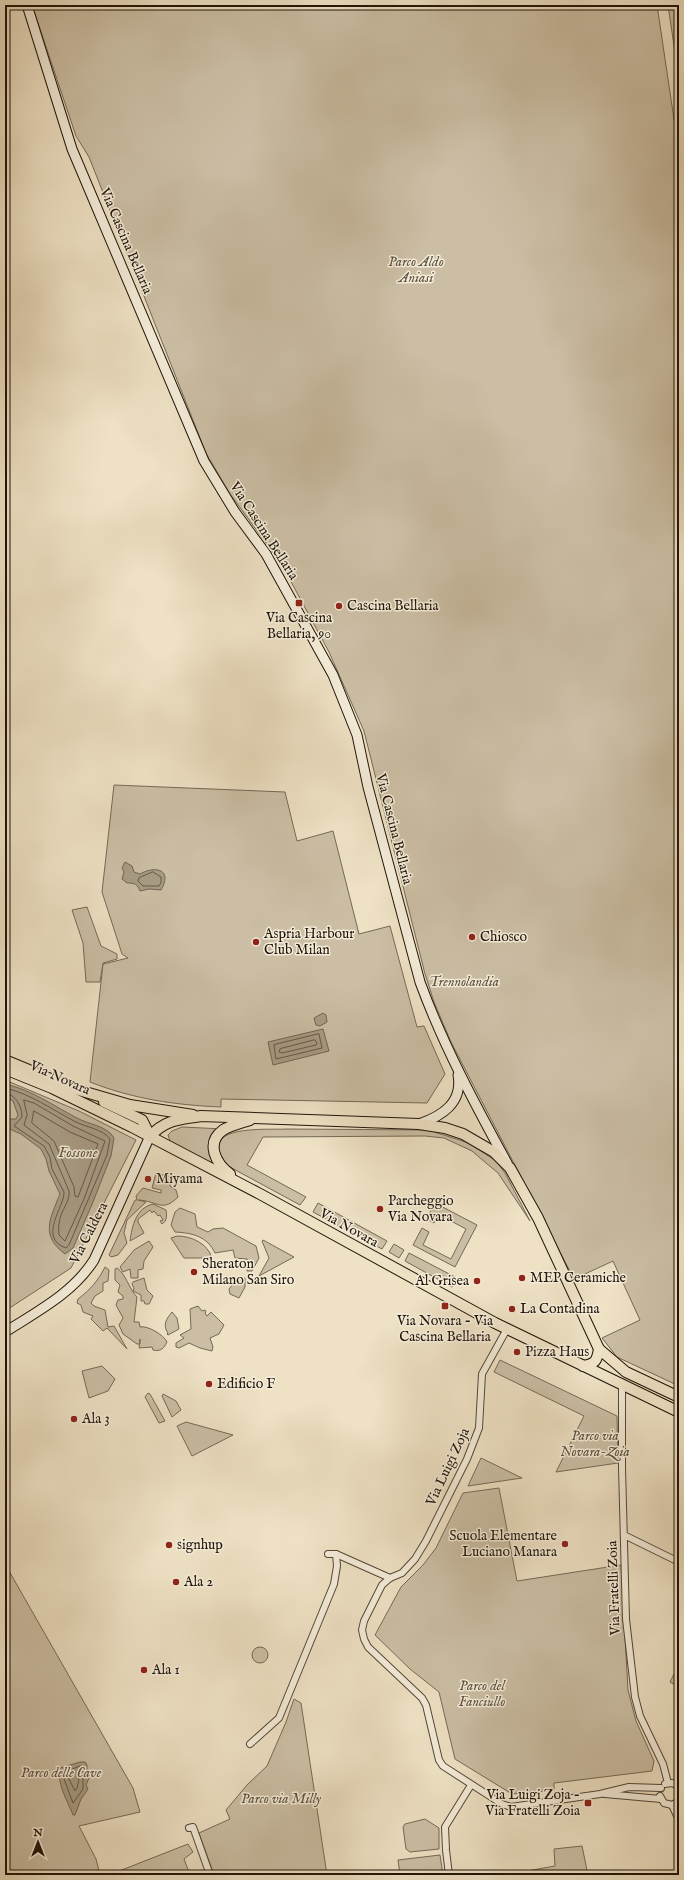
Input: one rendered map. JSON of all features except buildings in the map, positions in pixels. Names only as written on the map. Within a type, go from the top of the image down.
[{"type":"main road","name":"Via Novara","points":[[5,1060],[75,1089],[130,1105],[200,1116]]},
{"type":"main road","name":"Via Novara","points":[[5,1069],[52,1088],[150,1136],[260,1194],[395,1270],[506,1329],[679,1412]]},
{"type":"main road","points":[[75,1089],[142,1120],[150,1136],[160,1126],[166,1123],[200,1116]]},
{"type":"main road","name":"Via Cascina Bellaria","points":[[200,1116],[419,1124],[446,1128],[463,1134],[494,1152],[510,1168],[538,1218],[599,1349]]},
{"type":"main road","points":[[257,1118],[225,1129],[217,1136],[213,1147],[217,1161],[225,1170],[260,1194]]},
{"type":"main road","points":[[583,1366],[593,1364],[597,1359],[599,1349],[626,1372],[679,1397]]},
{"type":"street","name":"Via Cascina Bellaria","points":[[27,8],[72,149],[204,462],[235,512],[266,554],[333,675],[356,735],[368,787],[420,982],[428,1005],[457,1070],[510,1168]]},
{"type":"street","name":"Via Cascina Bellaria","points":[[419,1124],[443,1113],[453,1103],[459,1088],[457,1070]]},
{"type":"street","name":"Via Caldera","points":[[5,1332],[60,1297],[75,1286],[86,1273],[98,1253],[150,1136]]},
{"type":"street","name":"Via Luigi Zoja","points":[[506,1329],[482,1374],[479,1428],[467,1459],[426,1541],[415,1559],[402,1572],[382,1584],[364,1621],[362,1630],[364,1639],[368,1647],[422,1698],[426,1705],[439,1760],[443,1766],[502,1804],[511,1806],[600,1794],[629,1787],[661,1788]]},
{"type":"street","name":"Via Fratelli Zoia","points":[[622,1385],[626,1619],[635,1697],[640,1716],[663,1764],[668,1783]]},
{"type":"street","points":[[624,1535],[679,1562]]},
{"type":"street","points":[[328,1554],[336,1554],[390,1578]]},
{"type":"street","points":[[250,1744],[279,1718],[334,1584],[337,1566],[336,1554]]},
{"type":"street","points":[[661,1799],[661,1788],[668,1783],[674,1783],[679,1786]]},
{"type":"street","points":[[449,1875],[445,1827],[471,1785]]},
{"type":"street","name":"Via Luigi Zoja","points":[[600,1794],[661,1799],[666,1804],[672,1805]]},
{"type":"street","points":[[679,1801],[672,1805],[679,1820]]},
{"type":"street","points":[[189,1828],[193,1828],[210,1875]]},
{"type":"green space","name":"Parco Aldo Aniasi","points":[[32,5],[657,5],[679,153],[679,1386],[617,1357],[602,1338],[640,1320],[613,1261],[574,1279],[451,1042],[434,1002],[425,974],[364,731],[329,652],[289,578],[277,558],[230,494],[206,453],[89,157],[76,136]]},
{"type":"green space","points":[[668,5],[679,5],[679,80]]},
{"type":"green space","name":"Aspria Harbour Club Milan","points":[[114,785],[285,792],[297,841],[333,831],[359,934],[390,926],[417,1027],[424,1026],[445,1074],[427,1103],[221,1099],[221,1107],[204,1106],[171,1103],[138,1097],[90,1082],[103,964],[128,958],[122,954],[102,892]]},
{"type":"green space","points":[[87,907],[101,946],[117,954],[117,959],[103,963],[100,982],[86,982],[83,943],[72,910]]},
{"type":"green space","points":[[5,1080],[79,1111],[136,1140],[71,1268],[5,1311]]},
{"type":"green space","points":[[182,1127],[224,1129],[219,1132],[217,1164],[214,1166],[170,1141],[168,1135],[172,1131]]},
{"type":"green space","points":[[245,1130],[428,1130],[469,1143],[496,1161],[505,1173],[530,1221],[498,1173],[472,1151],[444,1138],[425,1136],[263,1137],[247,1165],[306,1197],[300,1205],[228,1166],[221,1157],[219,1150],[220,1142],[225,1136]]},
{"type":"green space","points":[[156,1173],[171,1177],[170,1186],[176,1190],[178,1197],[173,1202],[164,1205],[138,1200],[146,1202],[127,1220],[124,1233],[127,1243],[118,1255],[111,1257],[109,1255],[135,1200],[137,1200],[136,1196],[143,1188],[161,1193],[161,1190],[152,1188]]},
{"type":"green space","points":[[318,1203],[387,1241],[382,1249],[313,1212]]},
{"type":"green space","points":[[435,1203],[477,1225],[455,1267],[413,1245],[422,1228],[429,1232],[423,1245],[451,1259],[466,1229],[438,1214],[434,1223],[426,1219]]},
{"type":"green space","points":[[153,1204],[166,1210],[166,1220],[162,1224],[160,1221],[163,1220],[160,1215],[158,1216],[154,1211],[152,1213],[150,1210],[138,1219],[144,1233],[130,1241],[136,1218],[143,1209]]},
{"type":"green space","points":[[180,1208],[195,1214],[197,1227],[208,1232],[213,1229],[223,1228],[256,1246],[259,1258],[252,1271],[247,1271],[247,1259],[235,1258],[233,1250],[215,1253],[208,1243],[198,1236],[175,1232],[171,1225],[175,1212]]},
{"type":"green space","points":[[177,1236],[188,1237],[199,1242],[207,1249],[212,1258],[184,1258],[171,1238]]},
{"type":"green space","points":[[263,1240],[294,1257],[259,1276],[269,1258],[262,1241]]},
{"type":"green space","points":[[149,1241],[153,1247],[144,1261],[143,1269],[138,1270],[138,1278],[131,1278],[130,1269],[123,1272],[120,1267],[134,1250]]},
{"type":"green space","points":[[394,1244],[404,1250],[399,1258],[389,1252]]},
{"type":"green space","points":[[409,1253],[457,1278],[452,1287],[405,1261]]},
{"type":"green space","points":[[105,1267],[109,1270],[108,1281],[103,1283],[103,1291],[95,1296],[91,1303],[94,1306],[105,1310],[108,1327],[114,1326],[127,1349],[107,1328],[103,1331],[91,1319],[93,1316],[83,1312],[81,1305],[77,1303],[78,1299],[97,1281]]},
{"type":"green space","points":[[117,1268],[123,1274],[137,1297],[134,1322],[139,1322],[140,1327],[151,1329],[165,1339],[167,1342],[160,1350],[153,1350],[152,1347],[139,1348],[139,1344],[123,1334],[119,1325],[123,1318],[116,1305],[118,1300],[123,1299],[123,1296],[118,1292],[120,1285],[115,1280],[115,1269]]},
{"type":"green space","points":[[144,1278],[147,1290],[153,1296],[149,1304],[145,1304],[144,1301],[141,1301],[141,1295],[133,1291],[133,1282]]},
{"type":"green space","points":[[245,1278],[245,1287],[239,1298],[230,1294],[229,1289],[234,1283],[234,1279]]},
{"type":"green space","points":[[198,1306],[202,1311],[205,1310],[207,1316],[211,1312],[224,1325],[219,1334],[210,1338],[213,1347],[212,1351],[189,1343],[179,1348],[176,1347],[176,1343],[184,1338],[180,1335],[191,1329],[190,1309]]},
{"type":"green space","points":[[172,1312],[177,1318],[179,1329],[168,1335],[165,1324]]},
{"type":"green space","name":"Parco via Novara-Zoia","points":[[500,1360],[617,1416],[618,1463],[556,1472],[584,1416],[494,1372]]},
{"type":"green space","points":[[102,1366],[115,1379],[108,1391],[89,1398],[82,1371]]},
{"type":"green space","points":[[148,1393],[165,1421],[159,1423],[145,1397]]},
{"type":"green space","points":[[163,1394],[176,1401],[181,1410],[172,1417],[162,1396]]},
{"type":"green space","points":[[186,1422],[233,1435],[192,1456],[177,1426]]},
{"type":"green space","points":[[481,1458],[522,1478],[468,1486]]},
{"type":"green space","name":"Parco del Fanciullo","points":[[499,1488],[517,1581],[621,1565],[628,1690],[636,1721],[654,1761],[652,1771],[554,1783],[554,1790],[512,1794],[455,1759],[439,1692],[410,1669],[375,1635],[401,1587],[423,1565],[436,1548],[463,1493]]},
{"type":"green space","name":"Parco delle Cave","points":[[5,1564],[133,1788],[140,1812],[79,1826],[96,1859],[100,1875],[5,1875]]},
{"type":"green space","points":[[257,1647],[263,1647],[268,1652],[266,1661],[263,1663],[257,1663],[252,1658],[252,1652]]},
{"type":"green space","points":[[679,1664],[679,1687],[670,1682]]},
{"type":"green space","name":"Parco via Milly","points":[[294,1699],[301,1703],[327,1875],[214,1875],[199,1833],[230,1819],[226,1810],[247,1785],[267,1766]]},
{"type":"green space","points":[[425,1819],[439,1828],[439,1849],[410,1852],[406,1849],[403,1827],[405,1824]]},
{"type":"green space","points":[[188,1844],[193,1852],[184,1859],[190,1875],[109,1875]]},
{"type":"green space","points":[[582,1846],[588,1875],[527,1875],[527,1871],[555,1866],[554,1849]]},
{"type":"green space","points":[[440,1855],[443,1875],[400,1875],[398,1860]]},
{"type":"water","points":[[125,862],[132,866],[134,872],[140,874],[152,870],[161,871],[165,878],[161,890],[149,889],[140,891],[135,884],[127,883],[122,879],[124,872],[122,868]]},
{"type":"water","points":[[323,1013],[326,1015],[327,1022],[320,1026],[316,1025],[314,1018]]},
{"type":"water","points":[[323,1029],[329,1051],[273,1065],[268,1042]]},
{"type":"water","name":"Fossone","points":[[5,1084],[33,1094],[81,1120],[102,1128],[114,1138],[111,1156],[93,1202],[73,1248],[65,1254],[52,1240],[49,1226],[60,1194],[41,1149],[21,1134],[5,1127],[5,1119],[16,1119],[18,1115],[13,1101],[5,1096]]},
{"type":"water","points":[[85,1762],[87,1765],[87,1776],[89,1778],[86,1785],[88,1789],[81,1799],[75,1815],[73,1815],[61,1786],[59,1774],[60,1768]]},
{"type":"place","name":"Via Cascina Bellaria, 90","points":[[299,603]]},
{"type":"place","name":"Cascina Bellaria","points":[[339,606]]},
{"type":"place","name":"Chiosco","points":[[472,937]]},
{"type":"place","name":"Aspria Harbour Club Milan","points":[[256,942]]},
{"type":"place","name":"Miyama","points":[[148,1179]]},
{"type":"place","name":"Parcheggio Via Novara","points":[[380,1209]]},
{"type":"place","name":"Sheraton Milano San Siro","points":[[194,1272]]},
{"type":"place","name":"MEP Ceramiche","points":[[522,1278]]},
{"type":"place","name":"Al Grisea","points":[[477,1281]]},
{"type":"place","name":"Via Novara - Via Cascina Bellaria","points":[[445,1306]]},
{"type":"place","name":"La Contadina","points":[[512,1309]]},
{"type":"place","name":"Pizza Haus","points":[[517,1352]]},
{"type":"place","name":"Edificio F","points":[[209,1384]]},
{"type":"place","name":"Ala 3","points":[[74,1419]]},
{"type":"place","name":"Scuola Elementare Luciano Manara","points":[[565,1544]]},
{"type":"place","name":"signhup","points":[[169,1545]]},
{"type":"place","name":"Ala 2","points":[[176,1582]]},
{"type":"place","name":"Ala 1","points":[[144,1670]]},
{"type":"place","name":"Via Luigi Zoja - Via Fratelli Zoia","points":[[588,1803]]},
{"type":"park label","name":"Trennolandia","points":[[464,982]]}]
